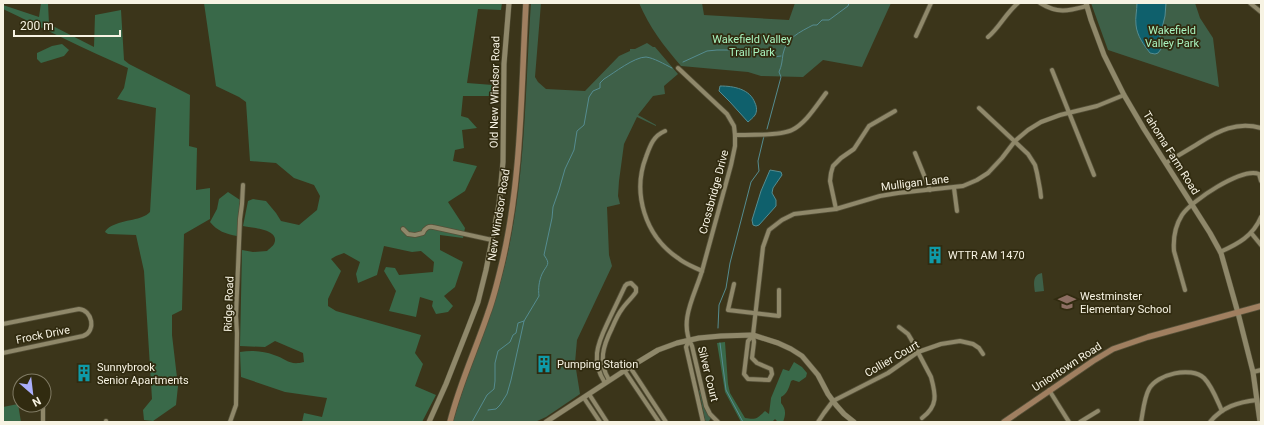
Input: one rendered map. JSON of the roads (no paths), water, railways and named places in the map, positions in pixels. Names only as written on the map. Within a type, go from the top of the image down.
[{"type":"main road","name":"New Windsor Road","points":[[450,422],[464,378],[489,311],[505,245],[516,174],[521,111],[526,3]]},
{"type":"main road","name":"Uniontown Road","points":[[1004,422],[1049,390],[1113,349],[1148,337],[1261,306]]},
{"type":"street","name":"Old New Windsor Road","points":[[429,422],[471,322],[480,294],[492,240],[502,182],[504,150],[504,64],[509,3]]},
{"type":"street","points":[[916,36],[931,3]]},
{"type":"street","points":[[988,37],[996,30],[1008,12],[1018,3]]},
{"type":"street","points":[[1040,3],[1060,11],[1070,10],[1087,4]]},
{"type":"street","points":[[1250,3],[1261,12]]},
{"type":"street","name":"Tahoma Farm Road","points":[[1087,4],[1104,56],[1124,95],[1140,123],[1210,233],[1220,252],[1238,313],[1252,372],[1260,422]]},
{"type":"street","name":"Crossbridge Drive","points":[[678,68],[727,114],[734,126],[735,135],[735,146],[731,165],[702,271],[688,309],[687,325],[689,340]]},
{"type":"street","points":[[1052,70],[1094,175]]},
{"type":"street","points":[[735,135],[771,134],[790,131],[808,116],[826,93]]},
{"type":"street","name":"Mulligan Lane","points":[[753,335],[764,240],[770,230],[779,222],[794,214],[836,209],[880,196],[963,186],[983,177],[997,164],[1015,141],[1040,122],[1054,116],[1097,106],[1124,95]]},
{"type":"street","points":[[979,108],[1028,154],[1034,165],[1039,180],[1041,197]]},
{"type":"street","points":[[836,209],[830,181],[833,166],[854,149],[870,126],[895,111]]},
{"type":"street","points":[[1166,163],[1221,130],[1238,126],[1261,128]]},
{"type":"street","points":[[665,131],[659,133],[649,147],[643,165],[640,187],[643,208],[651,229],[664,247],[677,258],[702,271]]},
{"type":"street","points":[[915,153],[930,190]]},
{"type":"street","points":[[1185,290],[1174,251],[1176,227],[1181,216],[1192,204],[1231,179],[1255,172],[1259,174],[1261,181]]},
{"type":"street","name":"Ridge Road","points":[[230,422],[236,405],[236,316],[243,185]]},
{"type":"street","points":[[954,188],[957,211]]},
{"type":"street","points":[[1220,252],[1241,242],[1252,234],[1261,217]]},
{"type":"street","points":[[403,229],[408,234],[415,234],[423,233],[428,227],[433,227],[492,240]]},
{"type":"street","points":[[1252,234],[1261,245]]},
{"type":"street","points":[[631,283],[636,288],[636,292],[619,314],[603,349],[603,367],[607,382],[598,372],[596,359],[597,347],[625,286],[631,283]]},
{"type":"street","points":[[734,284],[728,310],[756,312],[779,316],[779,290]]},
{"type":"street","name":"Frock Drive","points":[[3,324],[81,309],[86,310],[90,316],[92,328],[86,335],[3,352]]},
{"type":"street","points":[[899,327],[908,334],[931,377],[935,396],[934,404],[922,418]]},
{"type":"street","points":[[753,335],[754,342],[752,358],[757,363],[771,369],[772,374],[769,380],[748,380],[744,374],[748,341],[753,335]]},
{"type":"street","points":[[546,422],[624,370],[658,350],[689,340],[721,336],[753,335],[778,342],[802,356],[818,375],[833,401],[844,414],[854,422]]},
{"type":"street","name":"Silver Court","points":[[689,340],[686,347],[704,422]]},
{"type":"street","name":"Silver Court","points":[[689,340],[692,346],[706,406],[710,414],[718,422]]},
{"type":"street","name":"Collier Court","points":[[833,401],[888,372],[918,352],[941,344],[960,341],[973,344],[979,348],[983,354]]},
{"type":"street","points":[[630,367],[666,422]]},
{"type":"street","points":[[624,370],[659,422]]},
{"type":"street","points":[[1252,372],[1261,370]]},
{"type":"street","points":[[1141,422],[1147,394],[1153,383],[1163,377],[1185,372],[1196,373],[1205,379],[1222,411]]},
{"type":"street","points":[[1049,390],[1069,422]]},
{"type":"street","points":[[586,396],[600,422]]},
{"type":"street","points":[[586,396],[607,422]]},
{"type":"street","points":[[1210,422],[1222,411],[1238,403],[1257,400]]},
{"type":"street","points":[[818,422],[833,401]]},
{"type":"street","points":[[1080,422],[1098,411]]},
{"type":"water","points":[[1137,3],[1166,3],[1165,16],[1160,36],[1161,49],[1158,53],[1150,53],[1139,37],[1136,22]]},
{"type":"water","points":[[720,86],[741,89],[753,98],[756,106],[756,112],[748,122],[719,91]]},
{"type":"water","points":[[770,170],[781,172],[782,175],[773,188],[772,193],[776,200],[776,206],[759,225],[756,226],[753,225],[752,220],[761,191]]},
{"type":"waterway","points":[[767,129],[781,77],[779,72],[787,44],[794,36],[803,30],[813,25],[817,25],[822,20],[829,20],[848,6],[849,3]]},
{"type":"waterway","points":[[683,62],[707,51],[717,50],[738,50],[746,53],[757,51],[773,57],[781,56]]},
{"type":"waterway","points":[[488,410],[496,409],[507,394],[524,321],[539,296],[540,279],[548,264],[544,255],[553,207],[565,169],[574,150],[577,131],[584,125],[589,97],[593,91],[600,88],[600,83],[604,79],[630,62],[641,58],[646,57],[659,61],[672,68]]},
{"type":"waterway","points":[[718,328],[719,305],[726,288],[730,263],[751,182],[759,171],[758,161],[764,136]]},
{"type":"waterway","points":[[472,422],[487,395],[494,389],[495,363],[498,351],[510,342],[513,335],[516,333],[518,323],[524,321]]},
{"type":"waterway","points":[[720,343],[726,390],[743,422]]},
{"type":"place","name":"WTTR AM 1470","points":[[935,255]]},
{"type":"place","name":"Westminster Elementary School","points":[[1067,302]]},
{"type":"place","name":"Pumping Station","points":[[544,364]]},
{"type":"place","name":"Sunnybrook Senior Apartments","points":[[84,373]]},
{"type":"park label","name":"Wakefield Valley Park","points":[[1172,36]]},
{"type":"park label","name":"Wakefield Valley Trail Park","points":[[752,45]]}]
